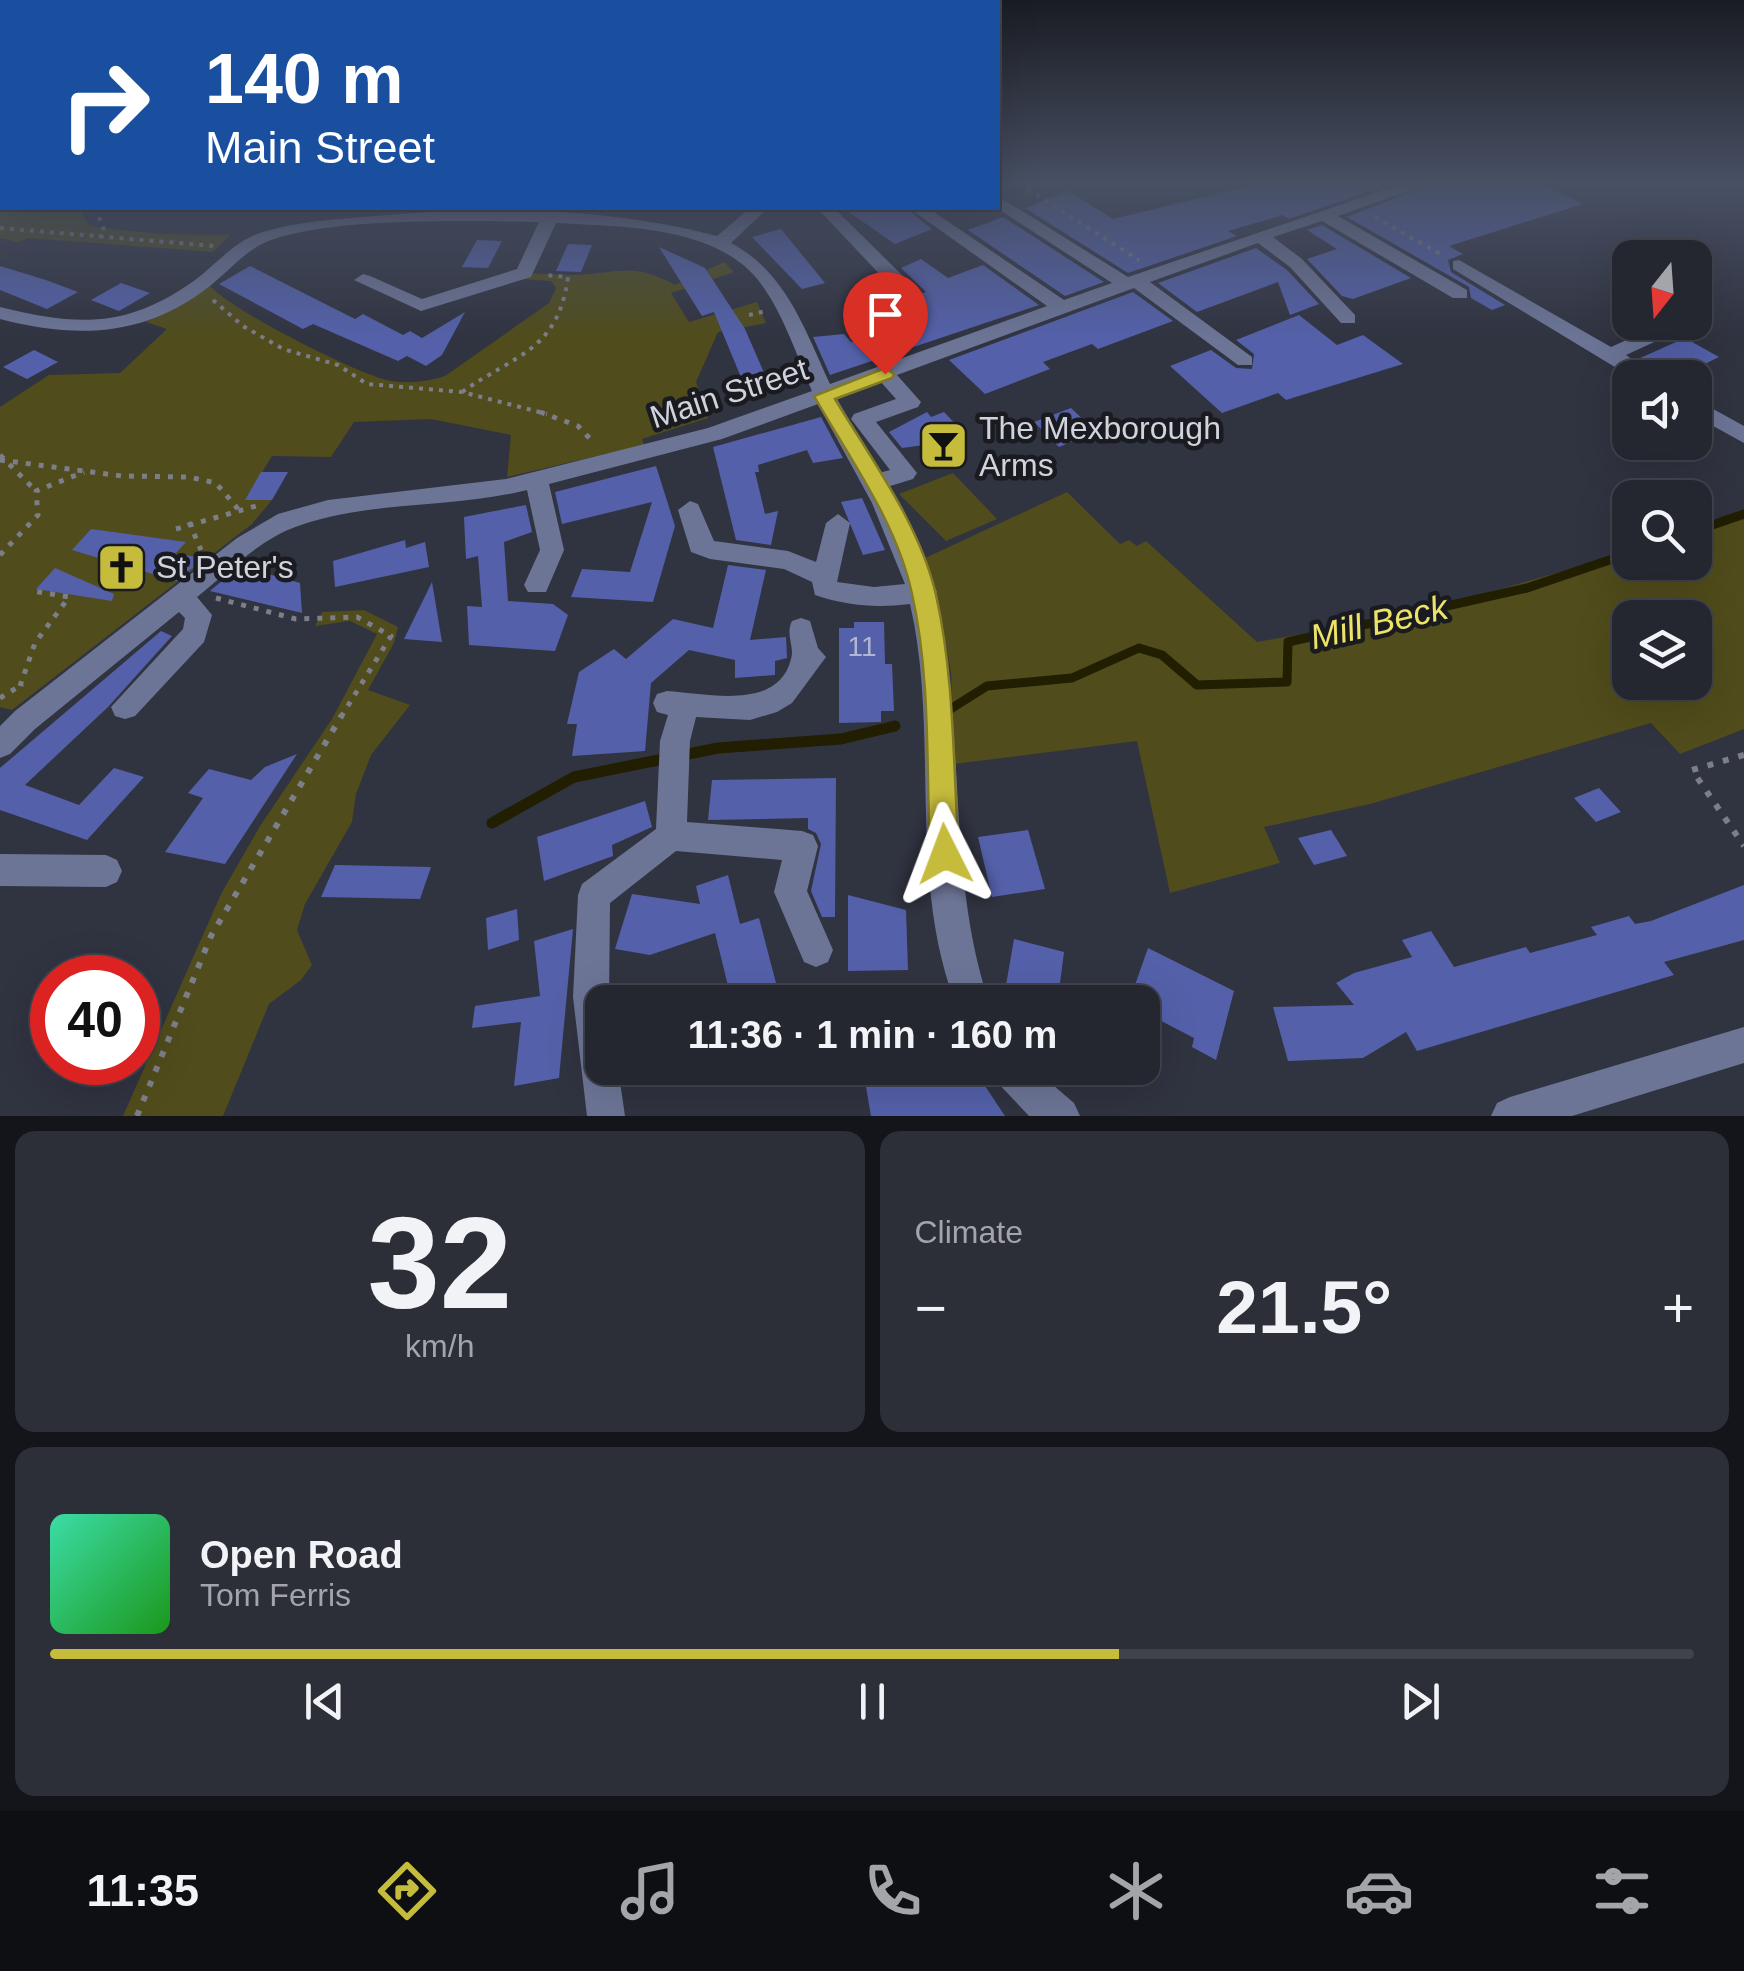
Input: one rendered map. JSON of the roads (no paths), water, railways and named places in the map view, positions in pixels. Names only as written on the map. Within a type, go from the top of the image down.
[{"type":"street","points":[[0,314],[68,330],[106,328],[139,320],[189,292],[242,248],[265,236]]},
{"type":"street","points":[[363,280],[421,305],[524,273],[541,236]]},
{"type":"street","points":[[691,236],[720,243],[750,260],[777,297],[824,396],[894,515],[924,592],[933,656],[947,894],[968,985]]},
{"type":"street","points":[[720,243],[728,236]]},
{"type":"street","points":[[854,236],[896,279]]},
{"type":"street","points":[[958,236],[1065,310]]},
{"type":"street","points":[[1042,236],[1058,248],[1131,283],[1245,362]]},
{"type":"street","points":[[1260,236],[1296,263],[1348,319]]},
{"type":"street","name":"Main Street","points":[[0,745],[12,716],[268,530],[328,509],[454,496],[614,462],[824,396],[1260,236]]},
{"type":"street","points":[[1360,236],[1460,294]]},
{"type":"street","points":[[1459,264],[1621,360]]},
{"type":"street","points":[[1612,354],[1643,340]]},
{"type":"street","points":[[875,483],[905,473],[862,418],[910,402],[885,374]]},
{"type":"street","points":[[1712,416],[1744,436]]},
{"type":"street","points":[[537,481],[552,550],[537,586]]},
{"type":"street","points":[[690,510],[700,545],[710,550],[788,560],[825,577]]},
{"type":"street","points":[[838,522],[824,588],[844,596],[886,598],[924,592]]},
{"type":"street","points":[[125,707],[195,634],[200,615],[184,593]]},
{"type":"street","points":[[671,836],[676,703],[755,707],[774,703],[789,692],[807,648]]},
{"type":"street","points":[[596,1113],[591,996],[594,895],[671,836],[802,846],[790,892],[816,950]]},
{"type":"street","points":[[0,870],[106,871]]},
{"type":"street","points":[[1510,1116],[1744,1045]]},
{"type":"street","points":[[1024,1085],[1061,1116]]},
{"type":"waterway","name":"Mill Beck","points":[[1712,525],[1744,514]]},
{"type":"waterway","name":"Mill Beck","points":[[949,710],[987,686],[1072,678],[1139,648],[1162,655],[1197,685],[1287,682],[1288,642],[1527,588],[1612,559]]},
{"type":"waterway","points":[[492,823],[574,777],[718,748],[841,739],[895,726]]},
{"type":"place","name":"The Mexborough Arms","points":[[944,446]]},
{"type":"place","name":"St Peter's","points":[[121,567]]}]
